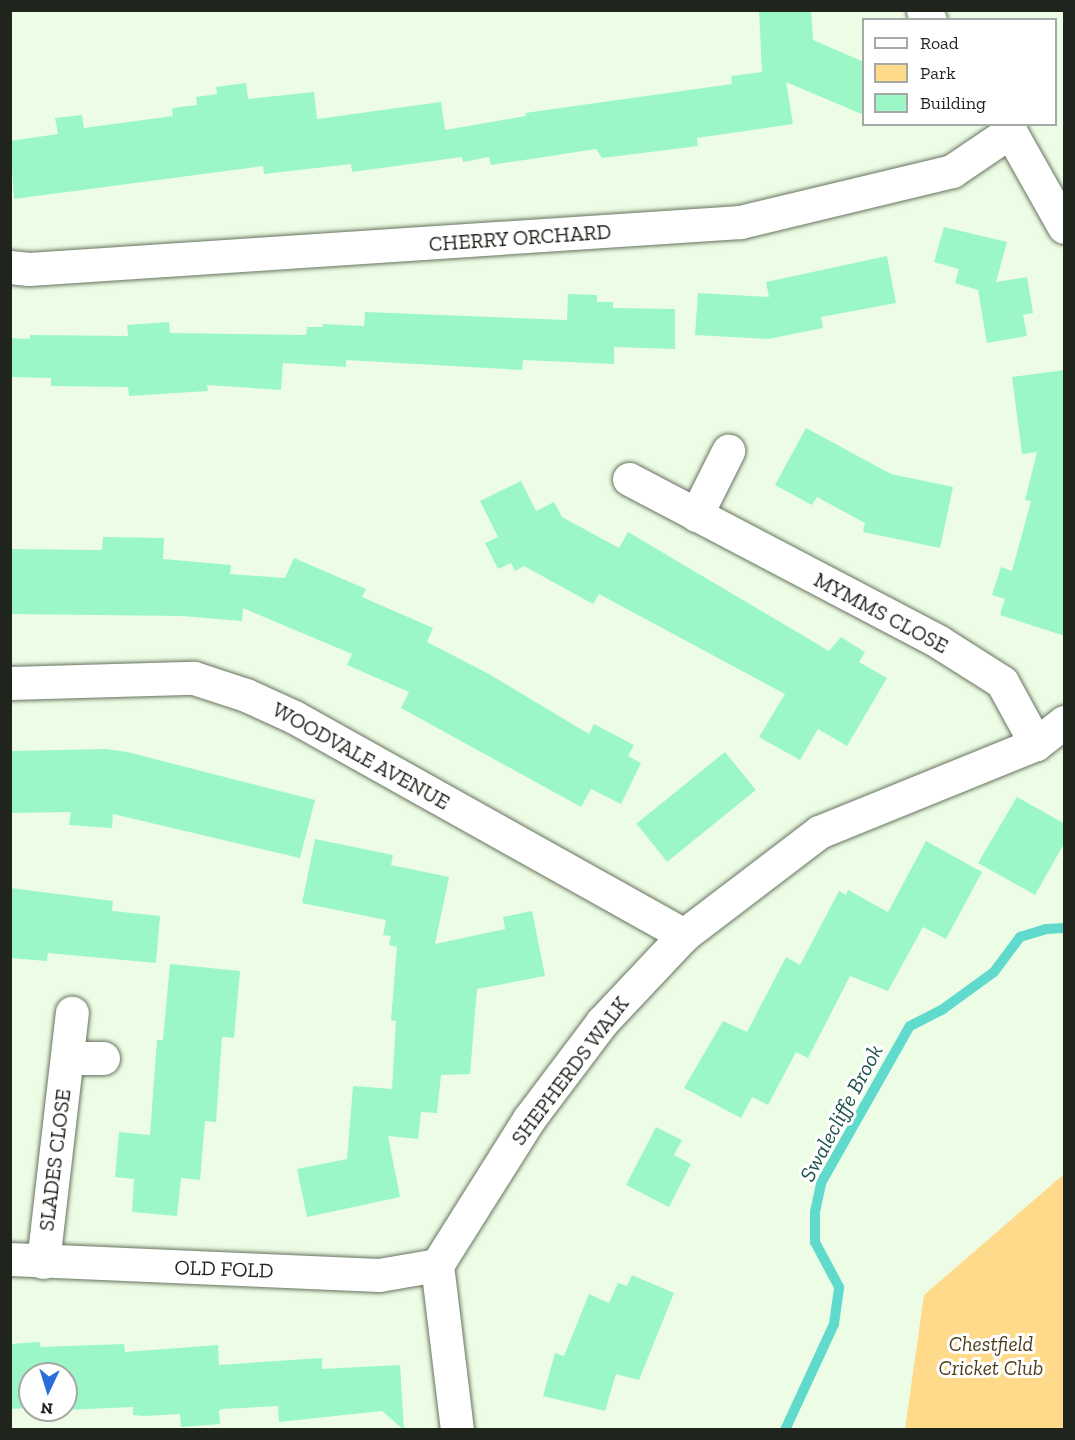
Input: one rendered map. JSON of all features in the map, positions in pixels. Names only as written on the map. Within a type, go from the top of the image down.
[{"type":"street","points":[[1008,128],[1065,227]]},
{"type":"street","name":"CHERRY ORCHARD","points":[[10,267],[29,269],[740,222],[952,171],[1008,128]]},
{"type":"street","points":[[696,515],[728,451]]},
{"type":"street","name":"MYMMS CLOSE","points":[[629,479],[939,642],[1002,682],[1036,744]]},
{"type":"street","name":"WOODVALE AVENUE","points":[[10,683],[194,678],[246,695],[294,717],[684,935]]},
{"type":"street","name":"SHEPHERDS WALK","points":[[437,1265],[536,1110],[602,1022],[684,935],[819,832],[1036,744],[1065,722]]},
{"type":"street","name":"SLADES CLOSE","points":[[43,1262],[72,1013]]},
{"type":"street","name":"SLADES CLOSE","points":[[67,1058],[103,1058]]},
{"type":"street","name":"OLD FOLD","points":[[10,1259],[379,1275],[437,1265]]},
{"type":"street","points":[[437,1265],[457,1430]]},
{"type":"green space","name":"Chestfield Cricket Club","points":[[1064,1174],[1064,1429],[905,1429],[924,1295]]},
{"type":"building","points":[[759,10],[811,10],[813,40],[862,61],[862,114],[786,82],[793,124],[697,138],[698,146],[602,158],[596,149],[491,165],[489,157],[463,162],[462,157],[352,172],[351,164],[264,174],[263,166],[14,199],[10,141],[58,134],[55,118],[82,115],[84,128],[173,116],[172,108],[197,105],[196,97],[217,94],[216,87],[246,83],[248,99],[314,92],[317,119],[441,102],[445,130],[526,116],[525,113],[732,84],[731,76],[762,72]]},
{"type":"building","points":[[944,227],[1007,242],[996,282],[1027,277],[1033,313],[1023,315],[1027,336],[987,343],[978,290],[955,283],[959,269],[934,262]]},
{"type":"building","points":[[887,256],[896,303],[821,317],[823,328],[768,339],[695,335],[698,293],[769,297],[766,282]]},
{"type":"building","points":[[568,294],[597,295],[597,302],[613,302],[613,308],[675,309],[675,349],[614,347],[614,364],[523,360],[522,370],[346,360],[346,367],[283,363],[281,390],[207,385],[208,391],[129,396],[128,387],[51,386],[51,378],[10,377],[10,338],[30,339],[30,335],[128,336],[127,325],[169,322],[170,333],[306,335],[307,327],[323,327],[323,324],[364,326],[365,312],[567,320]]},
{"type":"building","points":[[1065,370],[1065,636],[1000,615],[1005,599],[992,595],[1001,567],[1012,571],[1031,501],[1025,500],[1037,452],[1022,454],[1012,377]]},
{"type":"building","points":[[806,428],[891,474],[953,487],[940,548],[863,532],[865,523],[817,497],[812,505],[775,485]]},
{"type":"building","points":[[521,481],[536,511],[554,502],[562,517],[619,548],[628,532],[829,651],[841,637],[865,652],[859,662],[887,678],[847,746],[818,729],[800,760],[759,737],[785,694],[599,594],[593,604],[524,566],[515,571],[511,563],[498,569],[485,543],[498,537],[480,501]]},
{"type":"building","points":[[103,537],[164,538],[163,559],[231,565],[230,574],[285,578],[294,558],[366,589],[362,597],[433,628],[427,642],[489,674],[589,734],[594,724],[634,745],[628,756],[641,763],[621,804],[591,789],[581,807],[401,708],[409,692],[347,665],[352,654],[243,608],[242,621],[182,616],[10,614],[10,549],[102,550]]},
{"type":"building","points":[[106,749],[127,752],[315,800],[300,858],[113,814],[112,828],[69,825],[71,812],[10,813],[10,751]]},
{"type":"building","points":[[725,752],[756,790],[667,862],[636,824]]},
{"type":"building","points":[[1017,797],[1065,824],[1065,842],[1035,895],[978,863]]},
{"type":"building","points":[[315,839],[393,855],[391,865],[449,877],[435,944],[505,929],[503,917],[532,911],[545,976],[477,989],[470,1074],[441,1075],[437,1113],[421,1112],[418,1139],[388,1136],[400,1197],[307,1217],[297,1169],[347,1159],[353,1086],[392,1089],[396,1021],[391,1020],[397,947],[389,945],[391,936],[383,935],[386,920],[302,903]]},
{"type":"building","points":[[926,841],[982,872],[946,939],[923,927],[888,991],[850,976],[808,1058],[796,1052],[768,1105],[752,1097],[741,1118],[684,1088],[723,1021],[747,1032],[786,957],[800,965],[839,891],[846,895],[848,890],[888,912]]},
{"type":"building","points":[[10,888],[113,901],[112,911],[160,916],[156,963],[48,953],[47,961],[10,958]]},
{"type":"building","points":[[170,964],[240,971],[234,1038],[222,1037],[216,1122],[205,1121],[200,1180],[181,1178],[177,1216],[132,1212],[134,1179],[115,1177],[119,1132],[150,1135],[157,1040],[163,1040]]},
{"type":"building","points":[[656,1127],[682,1140],[674,1155],[691,1164],[669,1207],[626,1185]]},
{"type":"building","points":[[632,1275],[674,1293],[639,1380],[616,1374],[605,1411],[543,1396],[555,1353],[564,1356],[589,1294],[609,1303],[618,1283],[627,1286]]},
{"type":"building","points":[[40,1342],[40,1347],[124,1344],[125,1352],[218,1345],[219,1365],[322,1358],[322,1369],[400,1365],[404,1430],[382,1411],[279,1422],[278,1406],[222,1409],[219,1411],[220,1424],[181,1427],[180,1414],[133,1415],[133,1407],[78,1409],[78,1362],[18,1362],[18,1409],[10,1409],[10,1344]]},
{"type":"waterway","name":"Swalecliffe Brook","points":[[785,1430],[834,1324],[839,1287],[815,1242],[815,1212],[821,1183],[910,1026],[943,1009],[994,972],[1020,937],[1046,929],[1064,928]]}]
